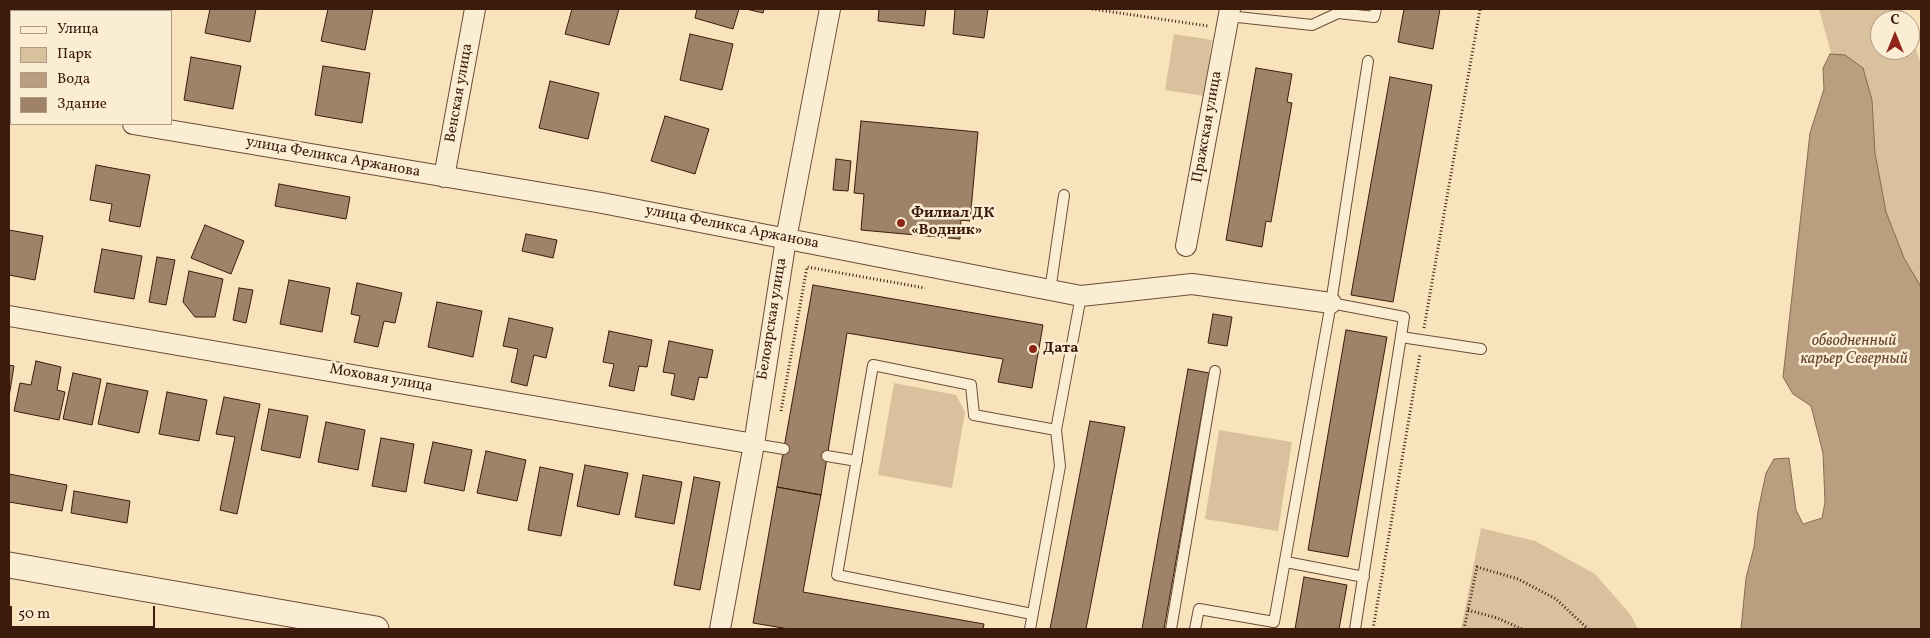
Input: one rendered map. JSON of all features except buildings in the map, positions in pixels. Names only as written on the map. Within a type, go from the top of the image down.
[{"type":"street","name":"Венская улица","points":[[444,177],[475,9]]},
{"type":"street","name":"Белоярская улица","points":[[720,629],[754,444],[786,239],[830,9]]},
{"type":"street","name":"Пражская улица","points":[[1186,246],[1228,18]]},
{"type":"street","name":"улица Феликса Аржанова","points":[[139,125],[602,203],[1081,296],[1192,284],[1330,303]]},
{"type":"street","name":"Моховая улица","points":[[9,316],[754,444]]},
{"type":"street","points":[[9,565],[376,629]]},
{"type":"lane","points":[[1228,18],[1312,25],[1338,13],[1374,17],[1376,9]]},
{"type":"lane","points":[[1196,629],[1199,609],[1274,622],[1330,303],[1368,62]]},
{"type":"lane","points":[[1050,291],[1064,195]]},
{"type":"lane","points":[[1030,629],[1060,466],[1056,430],[1081,296]]},
{"type":"lane","points":[[1330,303],[1404,316],[1356,629]]},
{"type":"lane","points":[[1400,337],[1481,349]]},
{"type":"lane","points":[[1032,614],[836,576],[874,365],[971,385],[974,414],[1056,430]]},
{"type":"lane","points":[[1170,629],[1216,371]]},
{"type":"lane","points":[[754,444],[779,448]]},
{"type":"lane","points":[[827,456],[857,461]]},
{"type":"lane","points":[[1286,562],[1364,577]]},
{"type":"path","points":[[1092,9],[1228,18]]},
{"type":"path","points":[[1373,629],[1480,9]]},
{"type":"path","points":[[779,448],[807,267],[933,289]]},
{"type":"path","points":[[1464,629],[1476,567],[1518,579],[1556,599],[1588,629]]},
{"type":"path","points":[[1468,610],[1497,618],[1522,629]]},
{"type":"green space","points":[[1819,9],[1903,9],[1870,10],[1870,60],[1919,60],[1921,65],[1921,380]]},
{"type":"green space","points":[[1174,34],[1212,40],[1204,96],[1165,90]]},
{"type":"green space","points":[[894,383],[956,395],[965,412],[952,488],[878,475]]},
{"type":"green space","points":[[1219,430],[1292,442],[1278,531],[1205,519]]},
{"type":"green space","points":[[1481,528],[1535,541],[1595,574],[1630,614],[1638,629],[1461,629]]},
{"type":"water","name":"обводненный карьер Северный","points":[[1830,54],[1845,55],[1863,68],[1872,100],[1875,153],[1886,212],[1904,258],[1921,287],[1921,629],[1741,629],[1746,578],[1754,547],[1758,511],[1766,473],[1774,459],[1789,458],[1796,510],[1803,524],[1822,518],[1825,502],[1823,453],[1811,406],[1793,394],[1783,377],[1810,133],[1824,89],[1823,68]]},
{"type":"place","name":"Филиал ДК «Водник»","points":[[901,223]]},
{"type":"place","name":"Дата","points":[[1033,349]]}]
